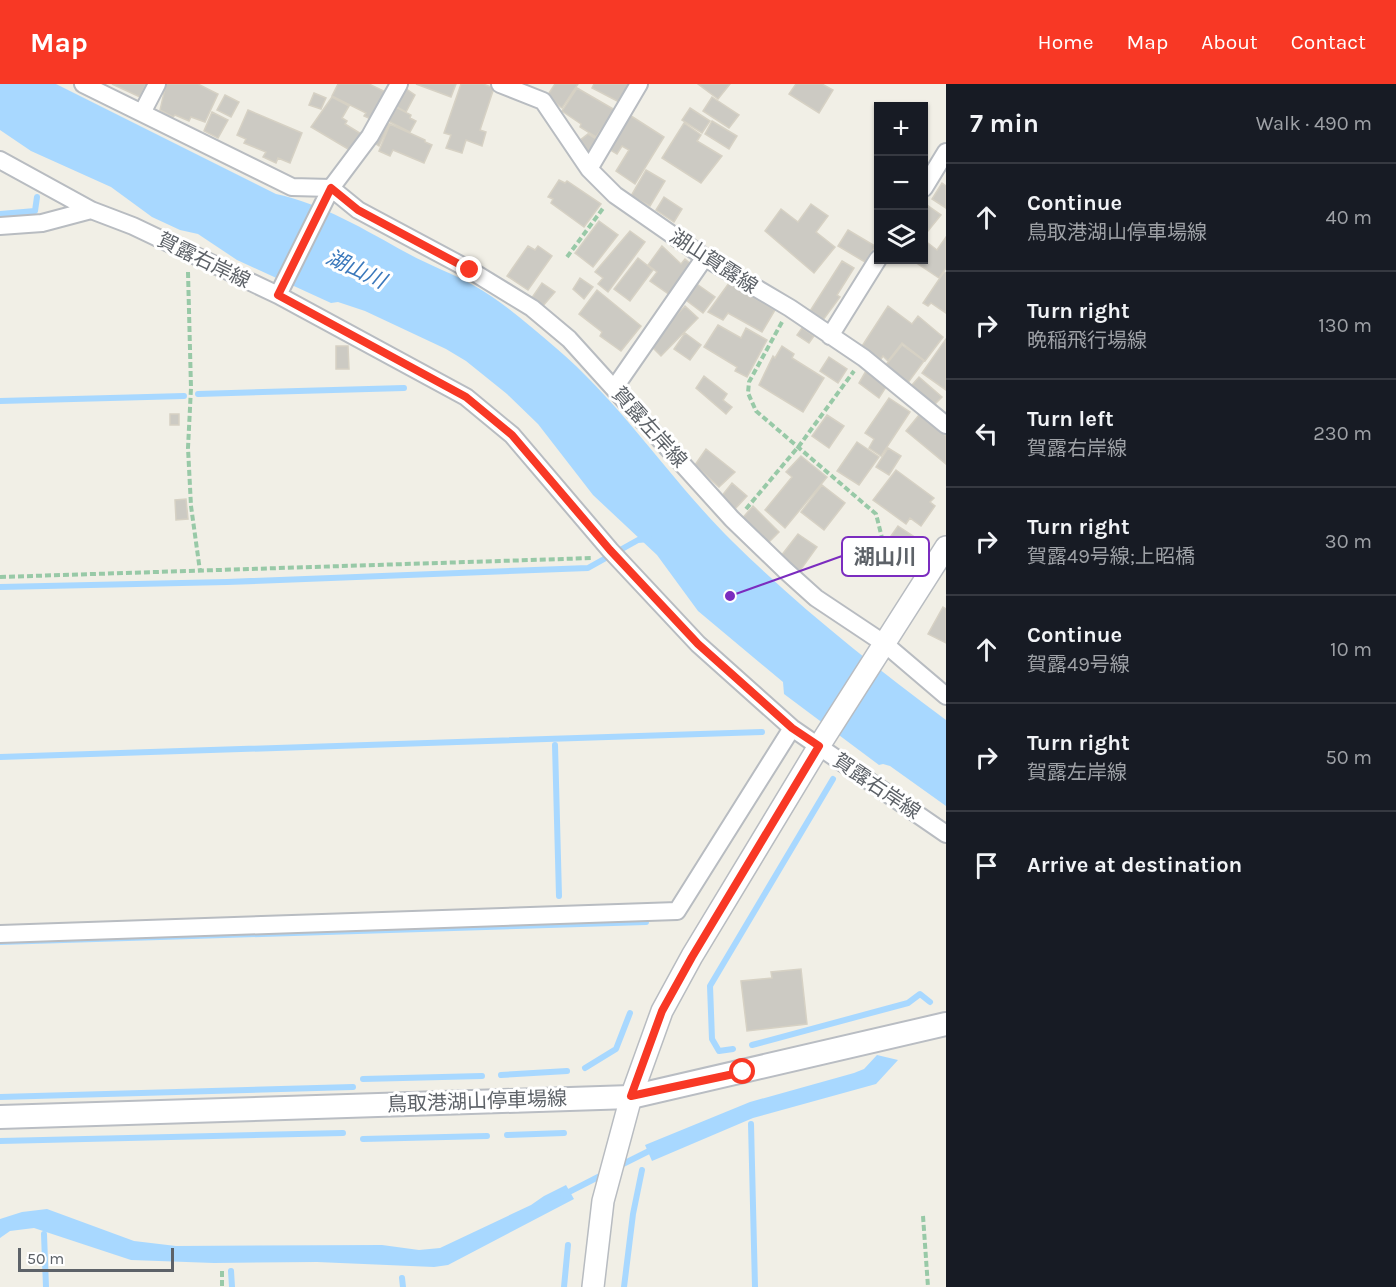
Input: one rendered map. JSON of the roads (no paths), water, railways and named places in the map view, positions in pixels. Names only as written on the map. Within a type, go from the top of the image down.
[{"type":"main road","name":"鳥取港湖山停車場線","points":[[0,1118],[631,1096],[946,1024]]},
{"type":"street","points":[[83,84],[143,111],[256,172],[292,187],[331,188]]},
{"type":"street","points":[[143,111],[158,84]]},
{"type":"street","points":[[281,290],[331,188],[370,136],[399,84]]},
{"type":"street","name":"湖山賀露線","points":[[500,84],[543,101],[589,169],[614,194],[705,257],[790,308],[864,358],[946,425]]},
{"type":"street","points":[[589,169],[639,84]]},
{"type":"street","points":[[928,181],[946,152]]},
{"type":"street","name":"賀露右岸線","points":[[0,160],[92,210],[281,290],[466,397],[512,435],[610,550],[698,644],[792,728],[821,743],[946,834]]},
{"type":"street","name":"賀露左岸線","points":[[331,188],[358,210],[470,270],[532,308],[569,339],[615,387],[735,522],[816,598],[881,650],[946,696]]},
{"type":"street","points":[[0,226],[42,223],[92,210]]},
{"type":"street","points":[[615,387],[705,257]]},
{"type":"street","points":[[830,336],[876,264]]},
{"type":"street","points":[[593,1287],[603,1201],[631,1096],[662,1011],[821,743],[946,547]]},
{"type":"street","points":[[0,934],[677,911],[792,728]]},
{"type":"water","points":[[0,84],[56,84],[276,194],[310,204],[343,219],[473,285],[505,306],[580,370],[625,418],[710,518],[758,566],[836,635],[946,720],[946,806],[890,766],[879,765],[784,694],[783,682],[698,611],[657,555],[593,495],[538,424],[507,394],[466,361],[446,349],[365,311],[338,302],[331,303],[237,260],[198,234],[180,230],[152,217],[111,187],[31,151],[0,130]]},
{"type":"water","points":[[877,1055],[898,1060],[876,1084],[753,1118],[652,1161],[645,1145],[750,1102],[854,1073],[864,1069]]},
{"type":"water","points":[[566,1185],[574,1199],[448,1265],[434,1267],[317,1262],[214,1263],[131,1260],[34,1228],[10,1231],[0,1238],[0,1219],[22,1212],[47,1209],[134,1241],[176,1246],[382,1245],[419,1250],[440,1248],[531,1205]]},
{"type":"waterway","points":[[0,214],[35,211],[37,197]]},
{"type":"waterway","points":[[198,394],[404,388]]},
{"type":"waterway","points":[[0,401],[184,396]]},
{"type":"waterway","points":[[0,587],[227,582],[588,568],[638,540],[649,539]]},
{"type":"waterway","points":[[0,757],[762,732]]},
{"type":"waterway","points":[[555,745],[559,896]]},
{"type":"waterway","points":[[733,1049],[719,1051],[712,1039],[710,986],[833,779]]},
{"type":"waterway","points":[[0,942],[646,922]]},
{"type":"waterway","points":[[752,1045],[908,1003],[920,994],[930,1002]]},
{"type":"waterway","points":[[585,1068],[616,1049],[630,1013]]},
{"type":"waterway","points":[[501,1075],[567,1071]]},
{"type":"waterway","points":[[363,1079],[482,1076]]},
{"type":"waterway","points":[[0,1097],[353,1087]]},
{"type":"waterway","points":[[751,1124],[755,1287]]},
{"type":"waterway","points":[[0,1141],[343,1133]]},
{"type":"waterway","points":[[507,1135],[564,1133]]},
{"type":"waterway","points":[[363,1139],[487,1136]]},
{"type":"waterway","points":[[619,1166],[655,1148]]},
{"type":"waterway","points":[[624,1287],[633,1214],[642,1170]]},
{"type":"waterway","points":[[563,1195],[604,1174]]},
{"type":"waterway","points":[[44,1234],[46,1287]]},
{"type":"waterway","points":[[564,1287],[568,1245]]},
{"type":"waterway","points":[[231,1271],[232,1287]]},
{"type":"waterway","points":[[402,1278],[403,1287]]},
{"type":"place","name":"湖山川","points":[[730,596]]}]
